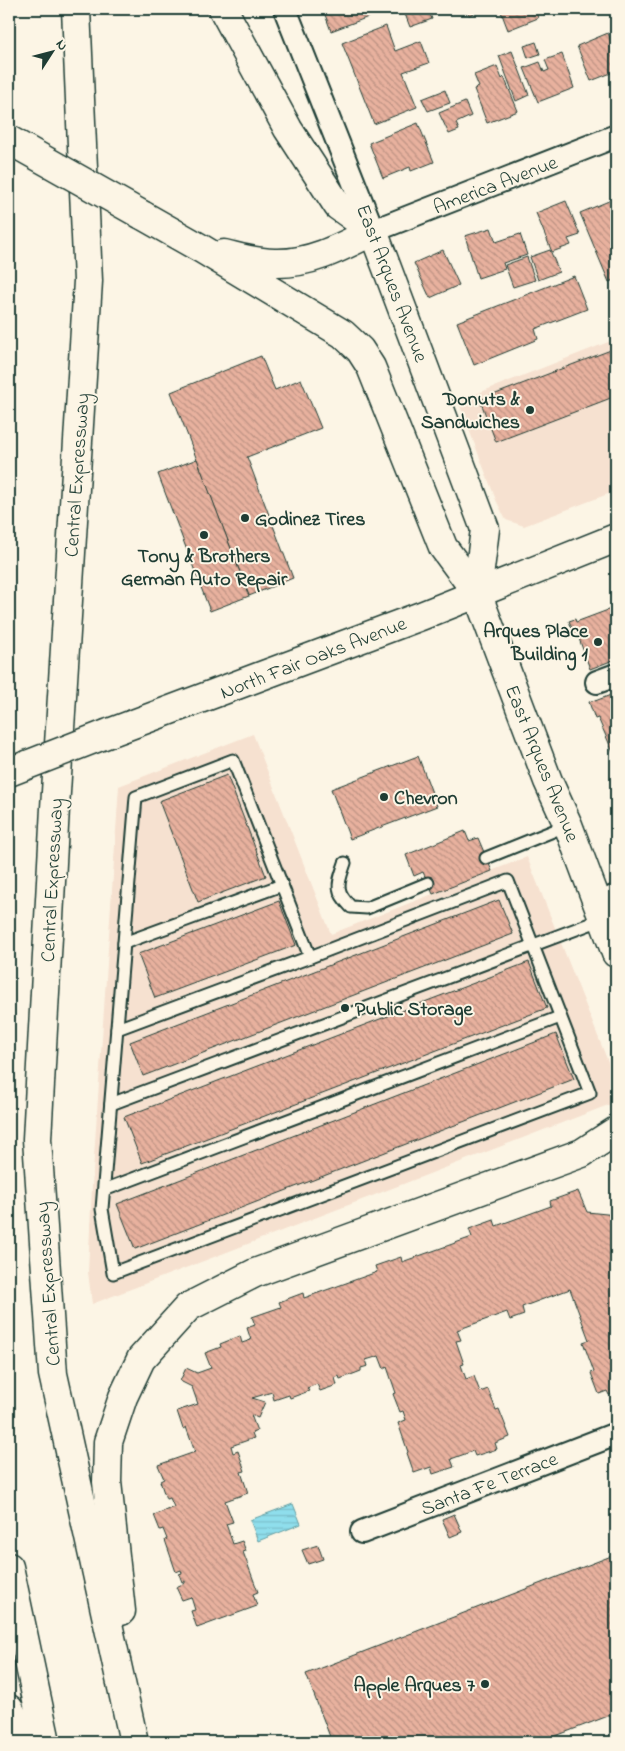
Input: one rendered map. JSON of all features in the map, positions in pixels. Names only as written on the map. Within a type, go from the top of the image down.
[{"type":"main road","name":"Central Expressway","points":[[76,9],[88,281],[55,808],[37,1139],[53,1374],[134,1742]]},
{"type":"main road","points":[[202,249],[277,264],[302,262],[329,253],[373,231],[338,206],[288,129],[223,9]]},
{"type":"main road","points":[[9,140],[202,249],[343,334],[360,350],[374,376],[443,547],[477,593]]},
{"type":"main road","name":"East Arques Avenue","points":[[373,231],[485,529],[477,593],[548,781],[606,906],[616,953]]},
{"type":"main road","name":"North Fair Oaks Avenue","points":[[9,772],[421,616],[616,538]]},
{"type":"main road","points":[[134,1742],[108,1482],[108,1442],[123,1398],[141,1359],[188,1307],[255,1273],[582,1153],[616,1132]]},
{"type":"main road","points":[[582,1153],[616,1157]]},
{"type":"main road","points":[[9,1567],[46,1742]]},
{"type":"main road","points":[[9,1709],[28,1742]]},
{"type":"street","name":"East Arques Avenue","points":[[285,9],[373,231]]},
{"type":"street","name":"America Avenue","points":[[373,231],[616,136]]},
{"type":"street","name":"Santa Fe Terrace","points":[[362,1532],[616,1434]]},
{"type":"lane","points":[[117,1029],[310,957],[508,881],[590,1093],[113,1272],[102,1209],[136,797],[233,760],[310,957]]},
{"type":"lane","points":[[486,858],[568,825]]},
{"type":"lane","points":[[345,863],[338,883],[340,896],[351,907],[367,908],[428,883]]},
{"type":"lane","points":[[124,943],[282,885]]},
{"type":"lane","points":[[111,1104],[533,946],[606,906]]},
{"type":"lane","points":[[104,1190],[560,1017]]},
{"type":"shaded area","points":[[616,339],[616,491],[524,526],[506,520],[496,500],[458,401]]},
{"type":"shaded area","name":"Public Storage","points":[[253,734],[331,934],[527,857],[616,1082],[616,1102],[92,1304],[88,1272],[92,1187],[119,786]]},
{"type":"water","points":[[293,1504],[301,1524],[258,1541],[250,1520]]},
{"type":"building","points":[[327,9],[372,9],[374,15],[331,31],[324,12]]},
{"type":"building","points":[[420,9],[428,9],[432,19],[410,27],[405,14]]},
{"type":"building","points":[[466,9],[485,9],[469,15]]},
{"type":"building","points":[[500,9],[535,9],[538,18],[508,30]]},
{"type":"building","points":[[386,26],[395,51],[421,41],[429,63],[403,72],[417,107],[374,124],[342,43]]},
{"type":"building","points":[[608,33],[616,53],[616,71],[591,81],[577,46]]},
{"type":"building","points":[[536,42],[540,54],[528,58],[524,46]]},
{"type":"building","points":[[512,51],[529,95],[516,101],[499,56]]},
{"type":"building","points":[[562,54],[574,88],[538,102],[524,68],[540,62],[544,72],[549,70],[545,60]]},
{"type":"building","points":[[497,66],[502,79],[504,77],[518,111],[487,123],[474,89],[479,87],[474,75]]},
{"type":"building","points":[[445,90],[450,103],[428,111],[422,99]]},
{"type":"building","points":[[465,102],[471,116],[456,123],[459,130],[449,134],[439,113]]},
{"type":"building","points":[[418,123],[434,162],[411,171],[410,167],[383,178],[369,143]]},
{"type":"building","points":[[616,198],[616,279],[609,282],[580,213]]},
{"type":"building","points":[[566,201],[580,235],[568,239],[571,245],[552,252],[536,213]]},
{"type":"building","points":[[491,228],[496,242],[520,234],[527,255],[503,263],[505,269],[478,278],[465,236]]},
{"type":"building","points":[[443,250],[459,285],[430,298],[414,263]]},
{"type":"building","points":[[550,250],[559,272],[538,280],[530,257]]},
{"type":"building","points":[[527,257],[535,280],[513,287],[505,265]]},
{"type":"building","points":[[574,276],[587,309],[535,329],[538,339],[474,365],[457,322]]},
{"type":"building","points":[[616,348],[616,396],[496,442],[480,400]]},
{"type":"building","name":"Godinez Tires","points":[[261,356],[275,390],[301,379],[321,428],[247,457],[293,578],[249,596],[171,392]]},
{"type":"building","name":"Tony & Brothers German Auto Repair","points":[[197,459],[249,596],[210,611],[158,474]]},
{"type":"building","name":"Arques Place Building 1","points":[[616,607],[616,659],[590,669],[577,633],[574,634],[569,621],[575,619],[576,622]]},
{"type":"building","points":[[616,693],[616,759],[598,718],[595,719],[589,702]]},
{"type":"building","name":"Chevron","points":[[418,756],[437,806],[350,839],[331,789]]},
{"type":"building","points":[[227,775],[266,876],[198,902],[159,801]]},
{"type":"building","points":[[465,831],[469,841],[478,838],[492,871],[433,894],[423,872],[414,876],[406,855]]},
{"type":"building","points":[[499,900],[513,934],[143,1076],[130,1042]]},
{"type":"building","points":[[279,901],[296,945],[155,998],[138,954]]},
{"type":"building","points":[[529,962],[547,1008],[142,1163],[124,1117]]},
{"type":"building","points":[[556,1034],[574,1079],[135,1249],[117,1204]]},
{"type":"building","points":[[578,1191],[587,1212],[616,1215],[616,1392],[609,1395],[607,1391],[599,1394],[591,1373],[594,1372],[583,1342],[589,1340],[570,1289],[522,1307],[524,1315],[510,1320],[507,1312],[457,1330],[461,1340],[456,1341],[464,1364],[461,1365],[466,1379],[474,1376],[480,1392],[488,1389],[496,1410],[499,1409],[510,1437],[495,1443],[497,1449],[475,1456],[473,1451],[451,1459],[454,1467],[433,1474],[431,1467],[414,1473],[398,1423],[406,1420],[403,1411],[400,1412],[393,1394],[396,1393],[387,1367],[384,1369],[379,1356],[366,1360],[368,1366],[361,1368],[361,1371],[340,1379],[339,1376],[335,1378],[337,1385],[320,1391],[317,1384],[307,1388],[309,1391],[290,1398],[289,1395],[274,1400],[272,1392],[252,1398],[265,1402],[258,1418],[251,1415],[257,1431],[252,1433],[254,1438],[231,1446],[233,1453],[238,1451],[245,1471],[241,1472],[248,1493],[225,1501],[233,1522],[226,1524],[233,1544],[242,1541],[246,1551],[243,1552],[258,1592],[253,1594],[257,1606],[197,1628],[191,1611],[195,1610],[191,1597],[182,1600],[176,1587],[185,1583],[185,1581],[182,1582],[179,1574],[182,1573],[181,1570],[176,1572],[165,1540],[167,1539],[163,1529],[160,1530],[154,1515],[174,1507],[170,1498],[166,1499],[160,1481],[164,1479],[158,1465],[195,1452],[186,1427],[183,1429],[177,1411],[198,1404],[192,1387],[180,1381],[186,1368],[197,1373],[211,1368],[205,1353],[221,1347],[220,1344],[240,1336],[242,1343],[251,1340],[247,1328],[255,1325],[252,1317],[281,1307],[279,1302],[303,1293],[304,1298],[377,1272],[375,1266],[401,1257],[402,1262],[472,1237],[469,1229],[494,1220],[496,1226],[551,1206],[550,1201]]},
{"type":"building","points":[[454,1514],[462,1532],[450,1537],[442,1519]]},
{"type":"building","points":[[318,1545],[323,1559],[308,1564],[302,1550]]},
{"type":"building","points":[[614,1555],[616,1562],[616,1713],[540,1742],[332,1742],[306,1674]]},
{"type":"place","name":"Donuts & Sandwiches","points":[[530,410]]},
{"type":"place","name":"Godinez Tires","points":[[245,518]]},
{"type":"place","name":"Tony & Brothers German Auto Repair","points":[[204,535]]},
{"type":"place","name":"Arques Place Building 1","points":[[598,642]]},
{"type":"place","name":"Chevron","points":[[384,797]]},
{"type":"place","name":"Public Storage","points":[[345,1008]]},
{"type":"place","name":"Apple Arques 7","points":[[485,1684]]}]
